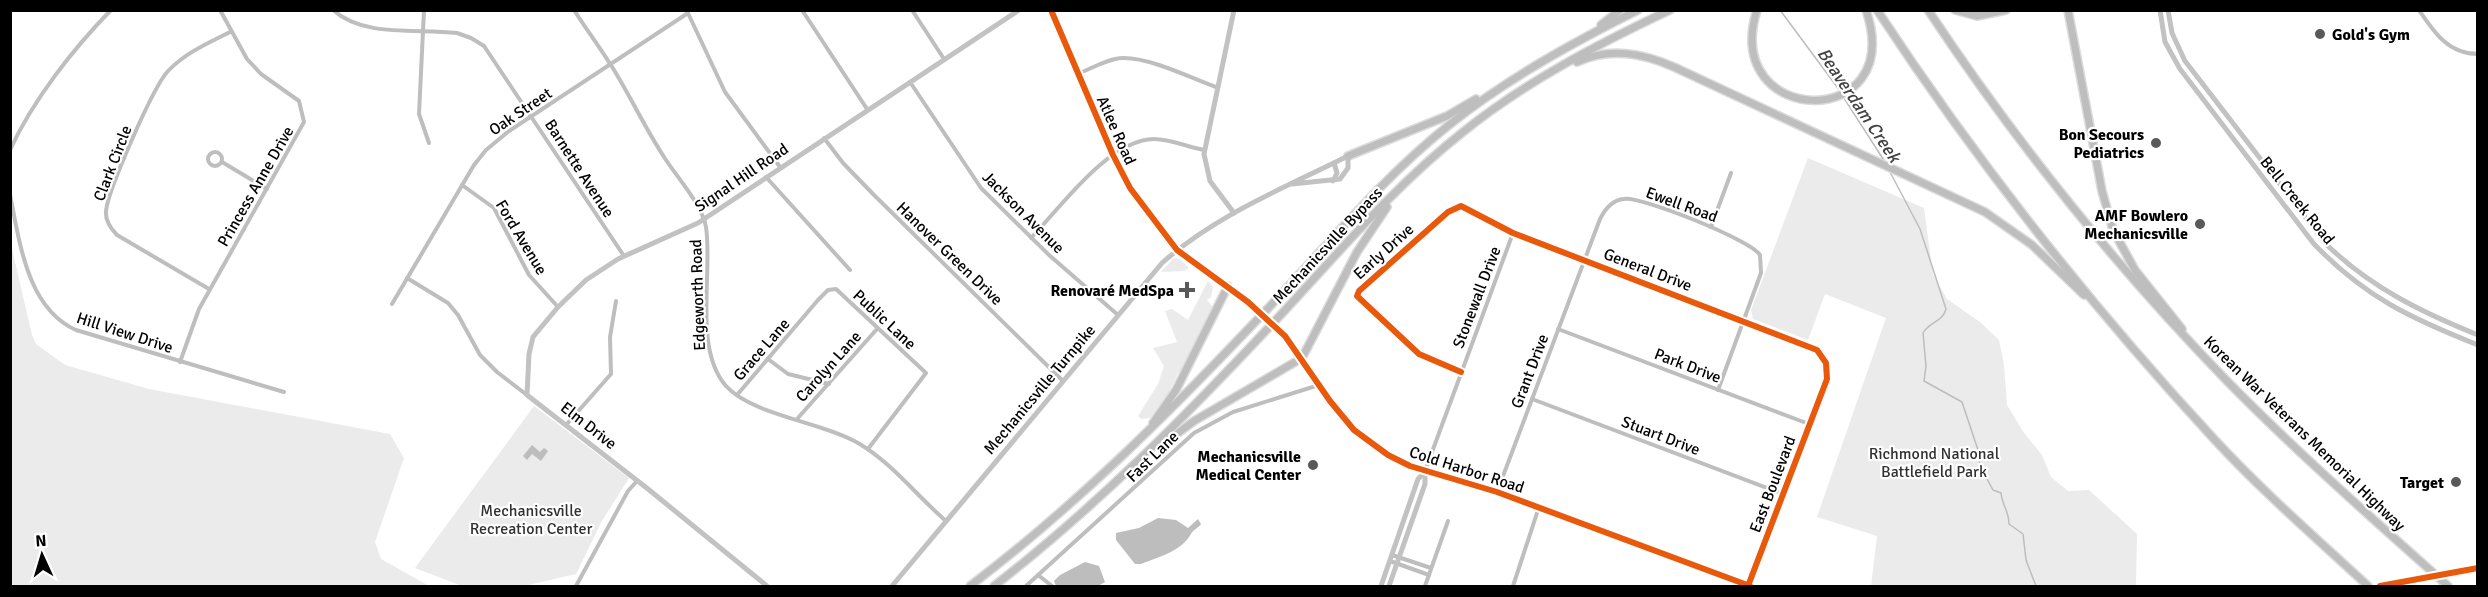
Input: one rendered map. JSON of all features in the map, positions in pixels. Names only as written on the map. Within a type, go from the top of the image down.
[{"type":"highway","points":[[1348,156],[1447,116],[1518,76],[1620,10]]},
{"type":"highway","points":[[1538,63],[1638,10]]},
{"type":"highway","name":"Mechanicsville Bypass","points":[[994,586],[1113,486],[1167,435],[1390,198],[1437,153],[1491,110],[1549,74],[1670,10]]},
{"type":"highway","points":[[1757,10],[1753,44],[1764,75],[1785,95],[1803,102],[1818,102],[1841,95],[1855,84],[1867,67],[1872,36],[1866,10]]},
{"type":"highway","points":[[1877,10],[1989,170],[2105,315],[2216,440],[2368,586]]},
{"type":"highway","name":"Korean War Veterans Memorial Highway","points":[[1928,10],[2001,115],[2062,195],[2142,290],[2274,427],[2448,586]]},
{"type":"highway","points":[[1955,10],[1977,16],[2006,10]]},
{"type":"highway","points":[[2068,10],[2102,191],[2113,230],[2135,270],[2173,315],[2192,344]]},
{"type":"highway","points":[[1491,110],[1588,57],[1611,52],[1632,53],[1658,60],[1972,205],[2007,225],[2041,253],[2105,315]]},
{"type":"highway","name":"Mechanicsville Bypass","points":[[970,586],[1058,517],[1173,408],[1404,164],[1466,111],[1518,76]]},
{"type":"highway","points":[[1113,486],[1194,421],[1302,358],[1374,224],[1395,197],[1437,153]]},
{"type":"highway","points":[[1114,465],[1172,397],[1228,286]]},
{"type":"main road","name":"Signal Hill Road","points":[[527,395],[531,342],[558,307],[596,272],[624,256],[704,219],[1019,10]]},
{"type":"main road","name":"Atlee Road","points":[[1051,10],[1113,155],[1130,188],[1177,250]]},
{"type":"main road","points":[[1234,10],[1204,150],[1205,168],[1210,181],[1234,213]]},
{"type":"main road","name":"Bell Creek Road","points":[[2160,10],[2165,42],[2180,69],[2314,244],[2352,280],[2384,303],[2419,321],[2478,345]]},
{"type":"main road","name":"Bell Creek Road","points":[[2168,10],[2172,33],[2185,62],[2326,244],[2351,268],[2393,297],[2478,335]]},
{"type":"main road","points":[[1292,184],[1331,182],[1345,175],[1349,164],[1348,156]]},
{"type":"main road","name":"Mechanicsville Turnpike","points":[[892,586],[1154,271],[1206,228],[1348,156]]},
{"type":"main road","points":[[1331,182],[1337,173],[1334,163]]},
{"type":"main road","name":"Cold Harbor Road","points":[[1177,250],[1228,286],[1285,336],[1354,430],[1396,460],[1425,472],[1497,492],[1749,586]]},
{"type":"main road","name":"Elm Drive","points":[[527,395],[638,480],[766,586]]},
{"type":"main road","points":[[1381,586],[1418,479],[1425,472]]},
{"type":"main road","points":[[1389,586],[1425,484],[1425,472]]},
{"type":"main road","points":[[2380,586],[2478,568]]},
{"type":"street","points":[[10,150],[22,128],[77,47],[111,10]]},
{"type":"street","name":"Princess Anne Drive","points":[[180,362],[194,320],[210,289],[301,132],[304,110],[296,97],[253,66],[230,32],[220,10]]},
{"type":"street","name":"Barnette Avenue","points":[[333,10],[343,19],[359,25],[457,33],[478,41],[489,52],[624,256]]},
{"type":"street","points":[[424,10],[419,114],[429,143]]},
{"type":"street","name":"Edgeworth Road","points":[[574,10],[610,64],[657,146],[704,219],[707,245],[709,347],[720,378],[737,395],[844,436],[868,449],[946,522]]},
{"type":"street","points":[[802,10],[867,109]]},
{"type":"street","points":[[912,10],[944,59]]},
{"type":"street","points":[[2419,10],[2446,45],[2464,53],[2478,54]]},
{"type":"street","points":[[688,12],[725,92],[780,167]]},
{"type":"street","name":"Oak Street","points":[[392,304],[462,185],[486,150],[532,116],[688,12]]},
{"type":"street","name":"Clark Circle","points":[[210,289],[123,239],[108,224],[106,213],[157,85],[184,57],[230,32]]},
{"type":"street","points":[[1078,74],[1110,60],[1125,58],[1142,61],[1216,87]]},
{"type":"street","name":"Jackson Avenue","points":[[910,81],[972,177],[1031,238],[1118,315]]},
{"type":"street","name":"Hanover Green Drive","points":[[824,138],[843,163],[874,195],[1064,381]]},
{"type":"street","points":[[1031,238],[1099,165],[1113,155],[1153,139],[1204,150]]},
{"type":"street","points":[[222,162],[267,189]]},
{"type":"street","points":[[1711,227],[1731,173]]},
{"type":"street","points":[[765,177],[850,270]]},
{"type":"street","name":"Ford Avenue","points":[[462,185],[494,208],[529,275],[558,307]]},
{"type":"street","name":"Hill View Drive","points":[[10,195],[33,286],[42,304],[52,316],[76,330],[284,393]]},
{"type":"street","name":"Ewell Road","points":[[1585,260],[1603,213],[1613,203],[1622,199],[1647,203],[1711,227],[1743,241],[1758,252],[1762,264],[1754,294],[1718,390]]},
{"type":"street","name":"General Drive","points":[[1434,224],[1448,212],[1461,206],[1513,232],[1812,347],[1821,353],[1827,368],[1822,390]]},
{"type":"street","name":"Early Drive","points":[[1434,224],[1357,293],[1358,298],[1419,354],[1461,372]]},
{"type":"street","name":"Stonewall Drive","points":[[1425,472],[1513,232]]},
{"type":"street","name":"Grant Drive","points":[[1497,492],[1585,260]]},
{"type":"street","name":"Elm Drive","points":[[407,278],[448,303],[480,355],[527,395]]},
{"type":"street","name":"Public Lane","points":[[803,318],[828,290],[834,288],[926,373],[868,449]]},
{"type":"street","points":[[566,425],[611,374],[610,337],[615,302]]},
{"type":"street","name":"Grace Lane","points":[[737,395],[803,318]]},
{"type":"street","name":"Park Drive","points":[[1558,328],[1809,424]]},
{"type":"street","name":"Carolyn Lane","points":[[797,419],[877,330]]},
{"type":"street","points":[[768,359],[788,374],[829,384]]},
{"type":"street","name":"Fast Lane","points":[[1026,586],[1138,488],[1194,433],[1244,408],[1319,385]]},
{"type":"street","name":"East Boulevard","points":[[1749,586],[1822,390]]},
{"type":"street","name":"Stuart Drive","points":[[1532,399],[1783,494]]},
{"type":"street","points":[[576,586],[628,491],[638,480]]},
{"type":"street","points":[[1513,586],[1539,507]]},
{"type":"street","points":[[1425,586],[1448,521]]},
{"type":"street","points":[[1391,558],[1429,575]]},
{"type":"street","points":[[1398,561],[1431,568]]},
{"type":"street","points":[[1038,575],[1052,586]]},
{"type":"green space","name":"Richmond National Battlefield Park","points":[[1808,158],[1924,208],[1933,274],[1947,299],[1980,322],[1999,340],[2004,365],[2007,405],[2024,433],[2042,455],[2051,477],[2068,491],[2089,490],[2137,534],[2136,586],[1871,586],[1877,536],[1817,517],[1886,318],[1825,294],[1808,340],[1753,319],[1751,310]]},
{"type":"green space","points":[[10,240],[32,335],[36,344],[65,365],[149,389],[390,434],[404,458],[375,542],[381,559],[429,586],[11,586]]},
{"type":"green space","points":[[1174,258],[1180,259],[1189,268],[1185,271],[1161,272]]},
{"type":"green space","points":[[1208,281],[1213,287],[1211,297],[1207,300],[1213,307],[1185,366],[1178,373],[1168,394],[1150,418],[1141,419],[1138,416],[1158,384],[1164,366],[1153,348],[1177,342],[1165,311],[1172,309],[1188,320]]},
{"type":"green space","name":"Mechanicsville Recreation Center","points":[[534,406],[629,478],[602,521],[576,574],[524,586],[462,586],[415,568]]},
{"type":"shaded area","points":[[532,445],[540,452],[544,448],[548,451],[541,461],[532,454],[527,460],[523,456]]},
{"type":"shaded area","points":[[1158,518],[1176,520],[1188,528],[1198,519],[1201,524],[1176,549],[1163,556],[1135,564],[1116,540],[1116,533],[1139,528]]},
{"type":"shaded area","points":[[1085,562],[1099,566],[1105,582],[1098,586],[1056,586],[1054,581],[1060,575]]},
{"type":"waterway","name":"Beaverdam Creek","points":[[1780,10],[1840,91]]},
{"type":"waterway","name":"Beaverdam Creek","points":[[1842,95],[1885,162]]},
{"type":"waterway","name":"Beaverdam Creek","points":[[1890,172],[1920,229],[1946,309],[1942,317],[1923,333],[1926,366],[1924,381],[1962,402],[1978,450],[1980,466],[1993,490],[2001,493],[2009,524],[2023,534],[2026,560],[2036,586]]},
{"type":"cycle path","points":[[1051,10],[1113,155],[1130,188],[1177,250],[1248,302],[1285,336],[1330,401],[1354,430],[1388,455],[1410,466],[1497,492],[1750,586]]},
{"type":"cycle path","points":[[1461,372],[1419,354],[1357,296],[1359,291],[1448,212],[1461,206],[1513,233],[1817,350],[1826,363],[1827,379],[1748,586]]},
{"type":"cycle path","points":[[2380,586],[2478,568]]},
{"type":"place","name":"Gold's Gym","points":[[2320,34]]},
{"type":"place","name":"Bon Secours Pediatrics","points":[[2156,143]]},
{"type":"place","name":"AMF Bowlero Mechanicsville","points":[[2200,224]]},
{"type":"place","name":"Renovaré MedSpa","points":[[1187,290]]},
{"type":"place","name":"Mechanicsville Medical Center","points":[[1313,465]]},
{"type":"place","name":"Target","points":[[2456,482]]}]
